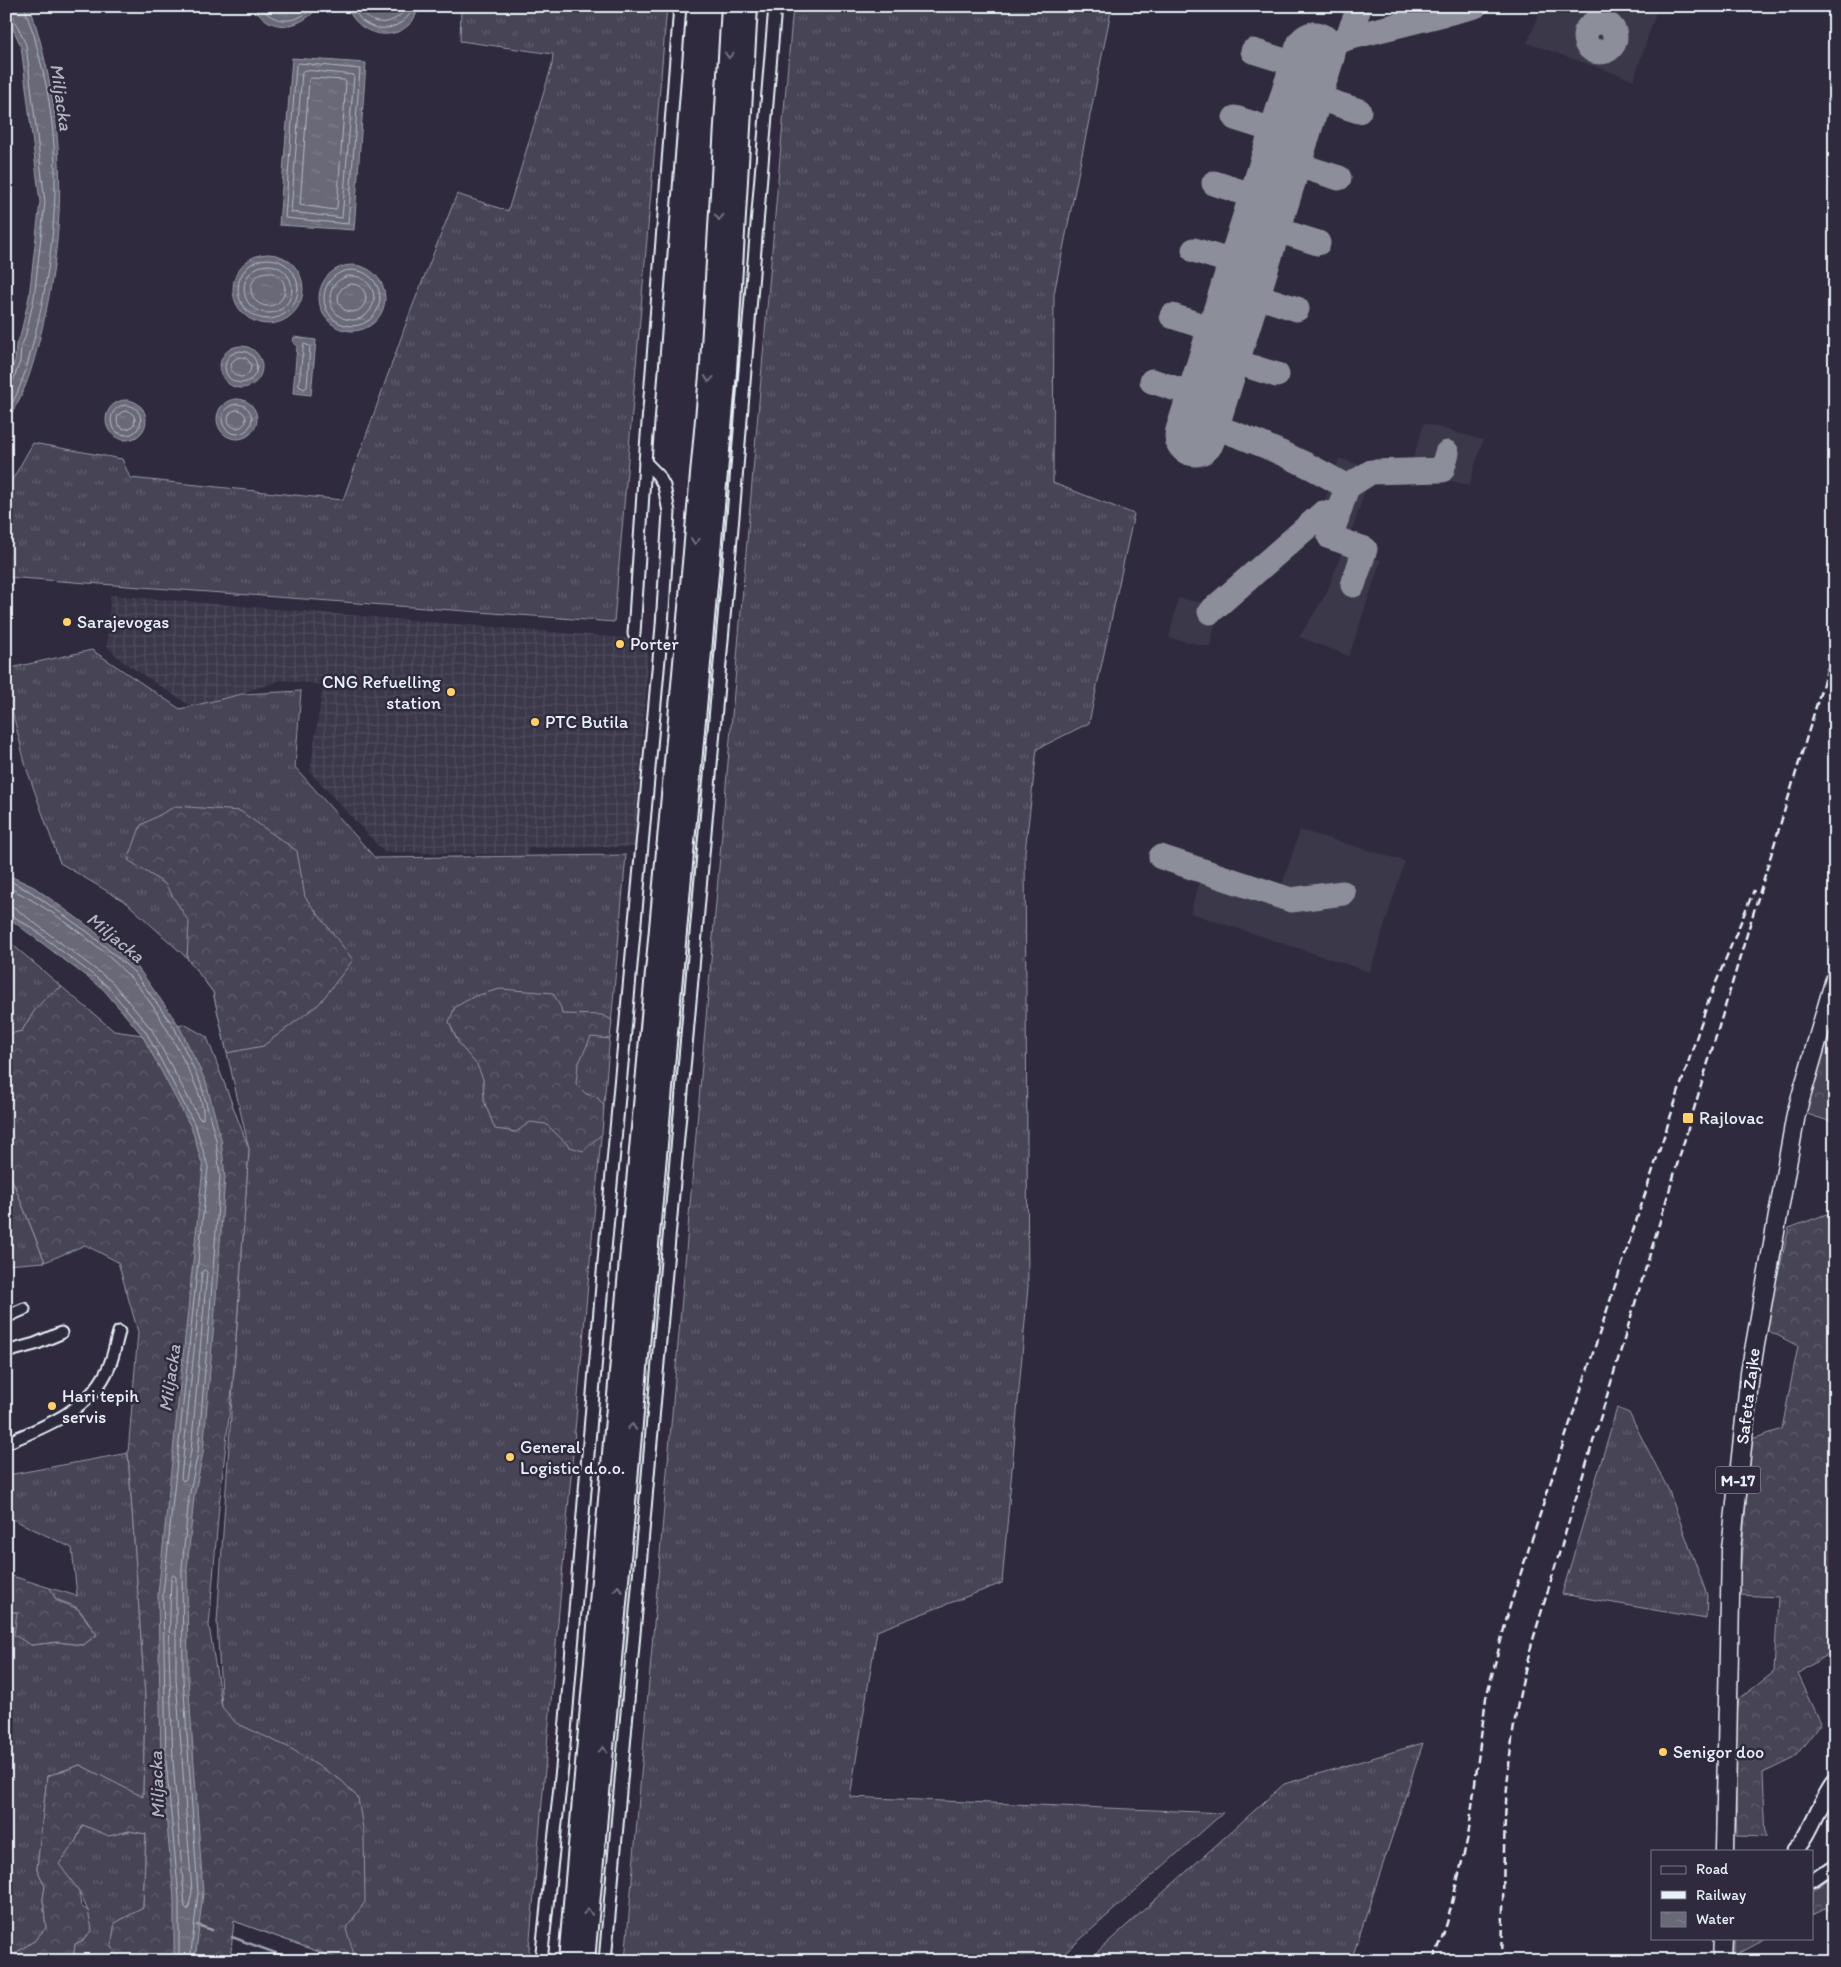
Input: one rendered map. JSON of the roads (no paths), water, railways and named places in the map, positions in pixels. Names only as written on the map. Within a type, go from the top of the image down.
[{"type":"highway","points":[[569,1961],[622,1338],[711,364],[732,6]]},
{"type":"highway","points":[[584,1961],[726,372],[747,6]]},
{"type":"main road","name":"Safeta Zajke","points":[[1725,1850],[1731,1549],[1750,1373],[1796,1114],[1835,979]]},
{"type":"main road","points":[[1722,1961],[1723,1940]]},
{"type":"street","points":[[634,634],[645,462],[680,6]]},
{"type":"street","points":[[605,1959],[734,516],[775,6]]},
{"type":"street","points":[[541,1961],[562,1768],[604,1260],[662,626],[669,512],[664,486],[658,475],[645,462]]},
{"type":"street","points":[[6,1317],[24,1309]]},
{"type":"street","points":[[6,1443],[43,1428],[69,1414],[96,1388],[107,1371],[119,1332]]},
{"type":"street","points":[[6,1352],[36,1344],[61,1333]]},
{"type":"street","points":[[1795,1850],[1804,1838],[1818,1806],[1835,1782]]},
{"type":"street","points":[[1814,1880],[1835,1865]]},
{"type":"water","points":[[6,6],[30,6],[42,47],[56,127],[59,207],[51,287],[39,341],[24,389],[6,421],[6,385],[15,360],[16,344],[20,337],[29,297],[40,202],[21,46],[6,14]]},
{"type":"water","points":[[254,6],[319,6],[304,20],[286,26],[268,21],[260,15]]},
{"type":"water","points":[[347,6],[419,6],[414,19],[406,28],[395,33],[384,34],[362,27],[353,18]]},
{"type":"water","points":[[292,58],[366,63],[354,230],[279,225]]},
{"type":"water","points":[[261,254],[275,254],[288,259],[298,269],[303,282],[303,296],[298,309],[288,319],[275,324],[261,324],[248,319],[238,309],[233,296],[233,282],[238,269],[248,259]]},
{"type":"water","points":[[352,265],[365,268],[375,275],[382,285],[385,298],[382,311],[375,321],[365,328],[352,331],[339,328],[329,321],[322,311],[319,298],[322,285],[329,275],[339,268]]},
{"type":"water","points":[[294,337],[316,340],[311,395],[293,393],[297,347],[293,342]]},
{"type":"water","points":[[245,346],[253,349],[259,355],[262,367],[259,379],[253,385],[237,388],[229,385],[223,379],[220,363],[223,355],[229,349]]},
{"type":"water","points":[[233,399],[241,399],[248,402],[254,408],[257,419],[254,430],[248,436],[241,439],[233,439],[226,436],[220,430],[217,423],[217,415],[220,408],[226,402]]},
{"type":"water","points":[[130,400],[137,403],[143,409],[146,420],[145,428],[137,437],[130,440],[122,440],[115,437],[107,428],[106,416],[109,409],[118,401]]},
{"type":"water","points":[[6,874],[34,887],[92,929],[138,968],[178,1024],[206,1082],[221,1139],[225,1177],[215,1310],[203,1453],[194,1497],[187,1569],[188,1678],[203,1893],[195,1961],[174,1961],[174,1898],[161,1762],[158,1594],[203,1167],[192,1129],[142,1035],[103,989],[6,916]]},
{"type":"waterway","points":[[197,1925],[212,1930]]},
{"type":"waterway","points":[[232,1937],[297,1961]]},
{"type":"railway","points":[[1502,1961],[1508,1774],[1515,1721],[1532,1643],[1835,644]]},
{"type":"railway","points":[[1434,1961],[1447,1923],[1468,1837],[1486,1698],[1510,1606],[1708,1002],[1754,890]]},
{"type":"place","name":"Sarajevogas","points":[[67,622]]},
{"type":"place","name":"Porter","points":[[620,644]]},
{"type":"place","name":"CNG Refuelling station","points":[[451,692]]},
{"type":"place","name":"PTC Butila","points":[[535,722]]},
{"type":"place","name":"Rajlovac","points":[[1688,1118]]},
{"type":"place","name":"Hari tepih servis","points":[[52,1406]]},
{"type":"place","name":"General Logistic d.o.o.","points":[[510,1457]]},
{"type":"place","name":"Senigor doo","points":[[1663,1752]]},
{"type":"water label","name":"Miljacka","points":[[62,97]]},
{"type":"water label","name":"Miljacka","points":[[116,937]]},
{"type":"water label","name":"Miljacka","points":[[169,1378]]},
{"type":"water label","name":"Miljacka","points":[[156,1785]]}]
